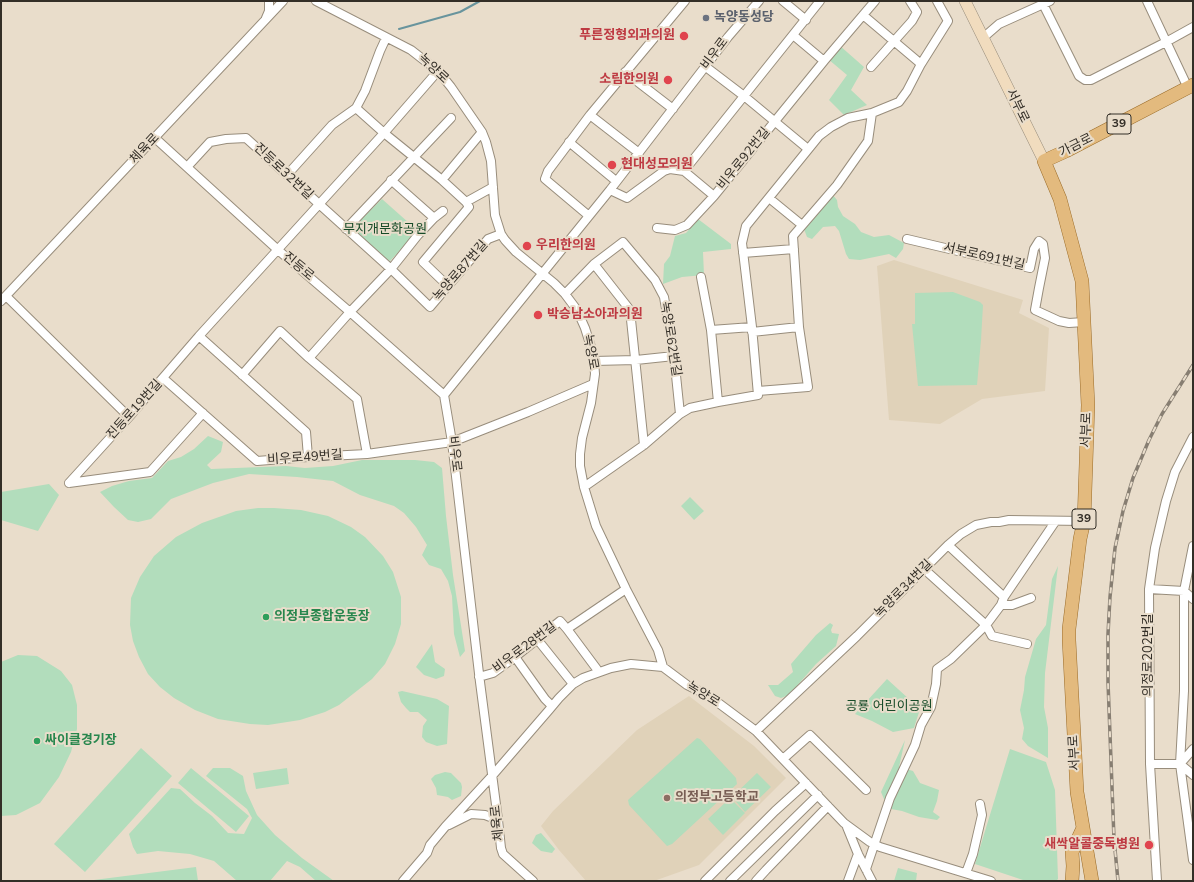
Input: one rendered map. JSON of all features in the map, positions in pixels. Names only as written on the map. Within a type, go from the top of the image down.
[{"type":"main road","name":"가금로","points":[[1044,161],[1073,148],[1190,86]]},
{"type":"main road","name":"서부로","points":[[1044,161],[1060,199],[1082,281],[1088,405],[1084,521],[1079,546],[1069,640],[1077,792],[1092,881]]},
{"type":"main road","points":[[1072,881],[1072,852],[1083,828]]},
{"type":"street","points":[[265,21],[269,1]]},
{"type":"street","name":"체육로","points":[[128,418],[3,298],[283,1]]},
{"type":"street","name":"녹양로","points":[[316,1],[411,50],[438,71],[458,95],[482,132],[491,161],[495,215],[501,234],[516,252],[554,283],[565,294],[577,310],[585,328],[594,361],[591,403],[582,438],[580,454],[580,466],[584,487],[596,526],[626,589],[658,650],[663,667],[687,685],[709,696],[756,731],[847,826],[874,844],[991,881]]},
{"type":"street","points":[[589,216],[545,179],[548,171],[590,115],[684,1]]},
{"type":"street","name":"비우로","points":[[492,776],[452,442],[444,394],[610,190],[728,37],[759,1]]},
{"type":"street","points":[[783,1],[806,20]]},
{"type":"street","points":[[684,171],[820,1]]},
{"type":"street","name":"비우로92번길","points":[[714,196],[774,121],[875,1]]},
{"type":"street","points":[[871,67],[912,21],[917,12],[910,1]]},
{"type":"street","points":[[584,487],[644,445],[680,414],[690,408],[758,395],[742,243],[746,226],[819,136],[831,127],[848,118],[872,113],[899,102],[948,21],[937,1]]},
{"type":"street","name":"서부로","points":[[965,1],[1044,161]]},
{"type":"street","points":[[1147,1],[1178,69],[1190,86]]},
{"type":"street","points":[[984,37],[999,24],[1046,3],[1079,76],[1085,80],[1091,80],[1193,27]]},
{"type":"street","points":[[863,15],[922,64]]},
{"type":"street","points":[[793,35],[824,61]]},
{"type":"street","points":[[287,175],[332,125],[356,108],[386,38]]},
{"type":"street","name":"비우로92번길","points":[[706,67],[744,96],[808,149]]},
{"type":"street","name":"진등로19번길","points":[[203,413],[150,472],[69,483],[199,336],[384,133],[438,71]]},
{"type":"street","points":[[625,72],[673,109]]},
{"type":"street","points":[[356,108],[442,180],[470,207],[423,262],[448,286]]},
{"type":"street","points":[[758,391],[808,387],[799,327],[793,236],[837,185],[868,141],[872,113]]},
{"type":"street","points":[[590,115],[639,153]]},
{"type":"street","points":[[346,229],[451,118]]},
{"type":"street","points":[[442,180],[482,132]]},
{"type":"street","name":"진등로","points":[[155,138],[278,250],[444,394]]},
{"type":"street","name":"진등로32번길","points":[[187,167],[210,142],[226,139],[246,138],[319,205]]},
{"type":"street","points":[[569,142],[616,182]]},
{"type":"street","points":[[610,190],[627,198],[664,171],[670,169],[684,171],[714,196],[687,225],[675,230],[657,228]]},
{"type":"street","points":[[391,180],[434,218]]},
{"type":"street","points":[[466,202],[493,187]]},
{"type":"street","points":[[769,198],[802,225]]},
{"type":"street","name":"녹양로87번길","points":[[319,205],[391,269],[430,307],[488,239],[501,234]]},
{"type":"street","points":[[310,358],[350,312],[391,269],[434,218],[443,211]]},
{"type":"street","name":"서부로691번길","points":[[907,239],[1030,268],[1034,249],[1039,241],[1043,244],[1045,258],[1036,310],[1059,321],[1069,323],[1084,322]]},
{"type":"street","name":"녹양로62번길","points":[[565,294],[594,264],[623,242],[655,280],[664,297],[674,356],[680,414]]},
{"type":"street","points":[[743,253],[794,249]]},
{"type":"street","points":[[594,264],[630,310],[644,445]]},
{"type":"street","points":[[701,277],[711,330],[718,402]]},
{"type":"street","points":[[711,330],[752,330],[799,327]]},
{"type":"street","points":[[242,375],[280,331],[357,399],[367,454]]},
{"type":"street","points":[[199,336],[306,432],[308,457]]},
{"type":"street","points":[[594,361],[636,360],[674,356]]},
{"type":"street","name":"비우로49번길","points":[[163,378],[257,461],[367,454],[452,442]]},
{"type":"street","name":"녹양로","points":[[452,442],[593,384]]},
{"type":"street","name":"의정로202번길","points":[[1157,881],[1150,764],[1149,589],[1155,548],[1166,501],[1175,472],[1191,446],[1193,437]]},
{"type":"street","name":"녹양로34번길","points":[[756,731],[857,636],[948,545],[961,534],[976,525],[1009,520],[1055,522],[1084,521]]},
{"type":"street","points":[[866,870],[890,798],[910,756],[921,725],[931,707],[936,684],[937,669],[950,659],[986,625],[1055,522]]},
{"type":"street","points":[[948,545],[1003,601],[1012,605],[1031,598]]},
{"type":"street","points":[[1193,546],[1184,591],[1184,691],[1180,764],[1193,860]]},
{"type":"street","points":[[924,569],[986,625],[992,636],[1027,644]]},
{"type":"street","points":[[1187,579],[1193,573]]},
{"type":"street","name":"비우로28번길","points":[[479,677],[493,673],[515,658],[560,621],[567,629],[626,589]]},
{"type":"street","points":[[1149,589],[1184,591],[1193,599]]},
{"type":"street","points":[[567,629],[600,672]]},
{"type":"street","points":[[537,639],[572,684]]},
{"type":"street","points":[[515,658],[545,699],[552,706]]},
{"type":"street","points":[[403,881],[427,853],[430,845],[445,827],[492,776],[572,684],[583,678],[611,668],[631,664],[663,667]]},
{"type":"street","points":[[783,759],[810,735],[866,790]]},
{"type":"street","points":[[1180,764],[1193,749]]},
{"type":"street","points":[[1150,764],[1180,764],[1193,775]]},
{"type":"street","name":"체육로","points":[[492,776],[500,848],[503,854],[533,881]]},
{"type":"street","points":[[705,881],[775,810],[806,783]]},
{"type":"street","points":[[730,881],[818,795]]},
{"type":"street","points":[[966,874],[973,854],[982,815],[980,804]]},
{"type":"street","points":[[756,881],[828,806]]},
{"type":"street","points":[[445,827],[471,814],[485,815],[498,820]]},
{"type":"street","points":[[847,826],[858,854],[872,881]]},
{"type":"street","points":[[848,881],[858,854]]},
{"type":"shaded area","points":[[894,260],[1023,300],[1019,313],[1049,328],[1045,391],[982,399],[940,424],[889,420],[877,266]]},
{"type":"shaded area","name":"의정부고등학교","points":[[689,696],[754,746],[786,778],[699,865],[654,881],[586,881],[559,850],[541,826],[553,811],[637,730]]},
{"type":"green space","points":[[839,45],[864,67],[851,90],[867,105],[844,115],[829,100],[847,75],[828,59]]},
{"type":"green space","points":[[832,194],[837,200],[838,207],[843,216],[855,224],[861,232],[874,237],[889,235],[904,243],[903,249],[896,258],[889,254],[860,260],[849,259],[839,231],[835,226],[823,227],[812,239],[807,237],[804,229]]},
{"type":"green space","name":"무지개문화공원","points":[[382,199],[418,231],[390,261],[354,230],[355,225]]},
{"type":"green space","points":[[698,219],[731,244],[731,249],[703,252],[704,275],[682,277],[663,284],[664,264],[670,256],[675,236],[686,233]]},
{"type":"green space","points":[[953,292],[980,302],[983,305],[977,385],[918,386],[912,324],[915,324],[915,293]]},
{"type":"green space","points":[[208,436],[223,442],[221,452],[207,465],[211,469],[286,466],[305,468],[333,466],[362,460],[415,460],[434,462],[442,468],[453,575],[465,651],[460,657],[454,634],[452,596],[448,581],[441,569],[429,565],[422,555],[427,545],[416,527],[404,513],[394,506],[360,495],[333,481],[249,474],[213,483],[171,499],[151,519],[138,522],[128,520],[100,492],[112,486],[129,481],[152,478],[168,461],[181,457],[194,449]]},
{"type":"green space","points":[[49,484],[59,495],[38,531],[1,520],[1,492]]},
{"type":"green space","points":[[690,497],[704,511],[694,520],[681,506]]},
{"type":"green space","name":"의정부종합운동장","points":[[258,508],[301,510],[328,516],[351,527],[365,537],[383,556],[393,572],[401,597],[401,624],[395,644],[385,664],[372,679],[339,705],[325,712],[300,720],[268,725],[218,719],[195,710],[174,698],[160,687],[148,674],[133,641],[130,625],[131,598],[140,577],[154,556],[176,537],[202,523],[236,511]]},
{"type":"green space","points":[[1058,566],[1045,673],[1044,707],[1048,728],[1048,758],[1028,746],[1022,739],[1024,728],[1020,710],[1025,677],[1036,639],[1046,625],[1052,579]]},
{"type":"green space","points":[[830,623],[833,625],[831,630],[832,633],[839,634],[836,646],[816,664],[789,695],[781,698],[775,696],[768,685],[778,685],[793,672],[791,664],[816,635]]},
{"type":"green space","points":[[432,644],[435,662],[445,669],[444,676],[436,679],[424,675],[416,667]]},
{"type":"green space","name":"싸이클경기장","points":[[18,655],[37,656],[61,671],[72,685],[77,705],[77,729],[71,752],[59,777],[40,803],[16,815],[1,816],[1,662]]},
{"type":"green space","name":"공룡 어린이공원","points":[[887,679],[920,709],[914,728],[893,732],[855,714]]},
{"type":"green space","points":[[402,691],[437,699],[449,706],[447,744],[437,746],[426,742],[422,737],[423,726],[427,720],[418,712],[410,712],[406,708],[401,702],[398,692]]},
{"type":"green space","points":[[697,738],[700,739],[736,778],[737,784],[672,844],[667,846],[629,805],[628,800]]},
{"type":"green space","points":[[905,740],[899,767],[913,771],[920,783],[939,790],[933,812],[940,817],[937,820],[919,817],[891,809],[893,801],[884,799],[881,792]]},
{"type":"green space","points":[[141,748],[172,776],[85,872],[54,844]]},
{"type":"green space","points":[[1010,749],[1046,762],[1055,790],[1058,879],[1056,881],[1026,881],[975,864]]},
{"type":"green space","points":[[191,768],[249,816],[236,832],[178,783]]},
{"type":"green space","points":[[213,768],[230,768],[243,776],[246,791],[257,815],[275,835],[302,858],[334,881],[316,881],[300,867],[287,861],[270,881],[237,881],[214,861],[190,854],[158,851],[137,854],[129,834],[171,788],[180,789],[212,816],[228,833],[244,834],[252,818],[247,809],[206,776]]},
{"type":"green space","points":[[287,768],[289,784],[256,789],[253,773]]},
{"type":"green space","points":[[445,772],[451,773],[461,783],[462,787],[461,796],[452,800],[448,797],[437,795],[436,788],[431,779],[435,775]]},
{"type":"green space","points":[[757,773],[771,787],[745,812],[732,797]]},
{"type":"green space","points":[[730,798],[745,813],[723,835],[708,819]]},
{"type":"green space","points":[[541,833],[555,849],[552,853],[541,851],[532,843],[536,835]]},
{"type":"green space","points":[[196,867],[198,881],[86,881]]},
{"type":"green space","points":[[898,868],[917,873],[916,881],[894,881]]},
{"type":"waterway","points":[[399,29],[460,12],[480,1]]},
{"type":"railway","points":[[1118,881],[1114,839],[1108,682],[1108,634],[1115,548],[1123,511],[1133,478],[1149,440],[1162,414],[1193,365]]},
{"type":"place","name":"녹양동성당","points":[[706,18]]},
{"type":"place","name":"푸른정형외과의원","points":[[684,36]]},
{"type":"place","name":"소림한의원","points":[[668,80]]},
{"type":"place","name":"현대성모의원","points":[[612,165]]},
{"type":"place","name":"우리한의원","points":[[527,246]]},
{"type":"place","name":"박승남소아과의원","points":[[538,315]]},
{"type":"place","name":"의정부종합운동장","points":[[266,617]]},
{"type":"place","name":"싸이클경기장","points":[[37,741]]},
{"type":"place","name":"의정부고등학교","points":[[667,798]]},
{"type":"place","name":"새싹알콜중독병원","points":[[1149,845]]}]
